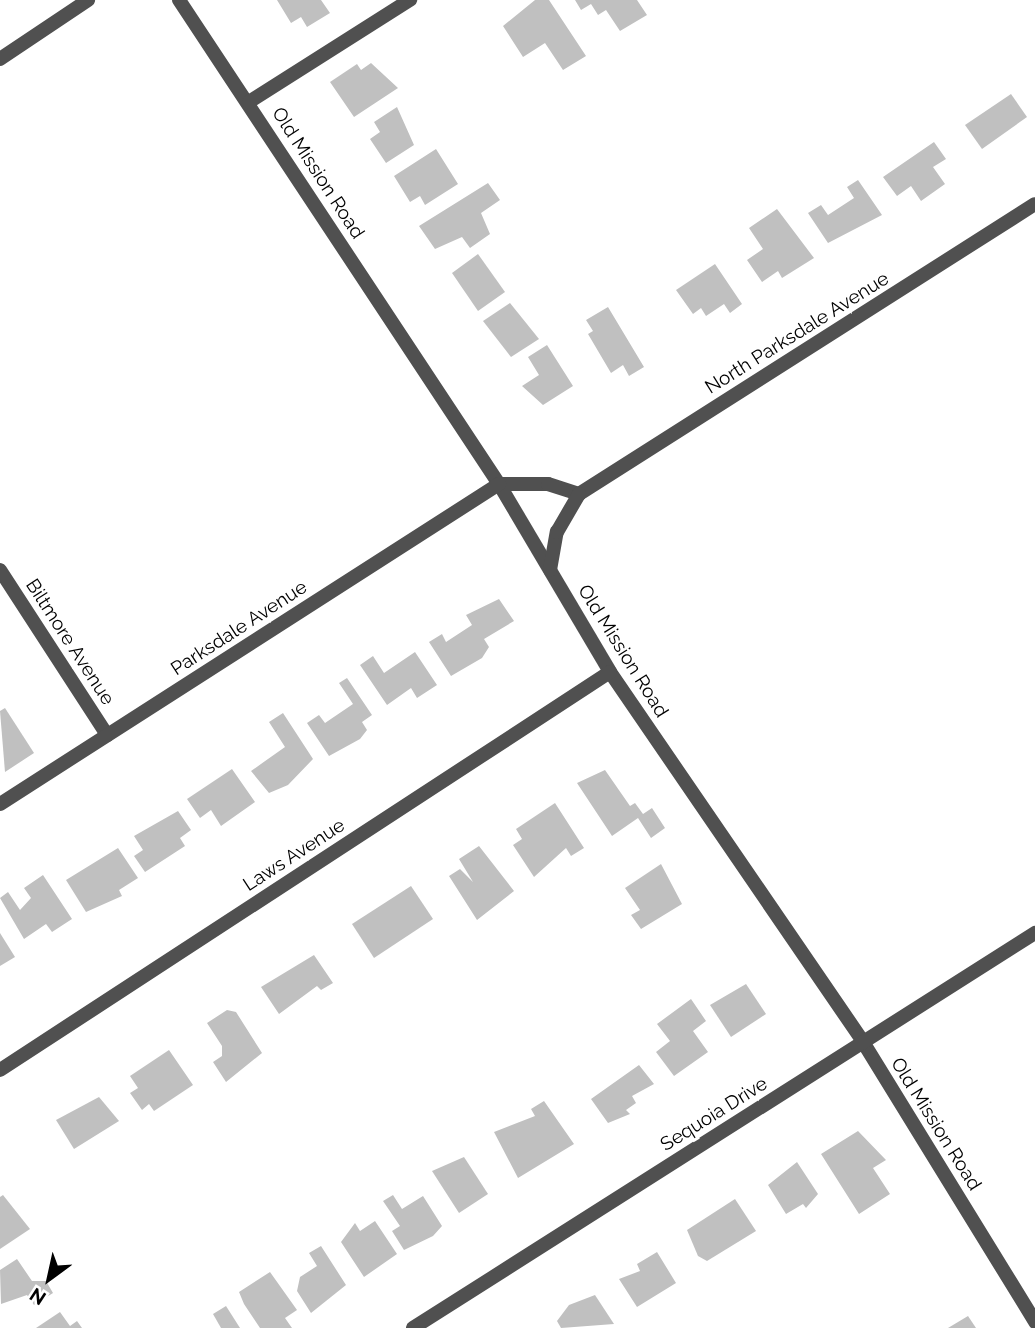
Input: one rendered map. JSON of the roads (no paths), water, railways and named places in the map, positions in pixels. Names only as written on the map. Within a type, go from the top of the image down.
[{"type":"street","points":[[0,58],[88,0]]},
{"type":"street","name":"Old Mission Road","points":[[179,0],[249,102],[499,484],[610,672],[863,1042],[1035,1322]]},
{"type":"street","points":[[249,102],[410,0]]},
{"type":"street","name":"North Parksdale Avenue","points":[[550,570],[557,531],[579,494],[1035,204]]},
{"type":"street","points":[[499,484],[548,484],[579,494]]},
{"type":"street","name":"Parksdale Avenue","points":[[0,804],[499,484]]},
{"type":"street","name":"Biltmore Avenue","points":[[0,570],[107,735]]},
{"type":"street","name":"Laws Avenue","points":[[0,1070],[610,672]]},
{"type":"street","name":"Sequoia Drive","points":[[413,1328],[1035,933]]}]
